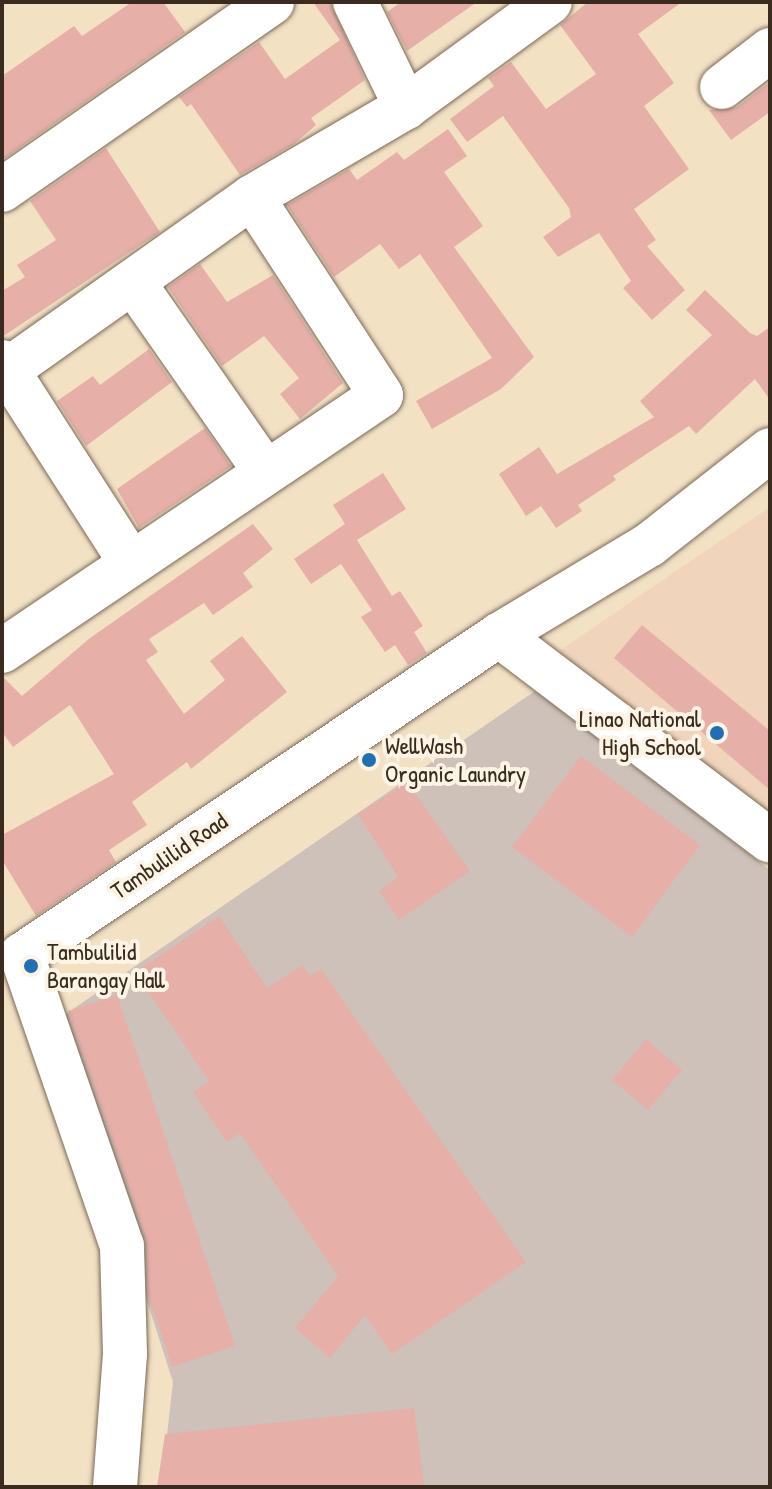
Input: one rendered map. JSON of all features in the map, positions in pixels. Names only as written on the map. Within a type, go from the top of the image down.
[{"type":"street","points":[[2,190],[272,2]]},
{"type":"street","points":[[355,2],[406,107]]},
{"type":"street","points":[[130,561],[4,369],[252,197],[406,107],[550,2]]},
{"type":"street","points":[[722,87],[770,50]]},
{"type":"street","points":[[2,651],[130,561],[381,395],[252,197]]},
{"type":"street","points":[[133,282],[265,471]]},
{"type":"street","name":"Tambulilid Road","points":[[115,1487],[125,1354],[122,1246],[12,955],[499,635],[649,545],[770,450]]},
{"type":"street","points":[[499,635],[770,841]]},
{"type":"shaded area","name":"Linao National High School","points":[[770,507],[770,813],[556,653]]},
{"type":"shaded area","points":[[535,691],[770,870],[770,1487],[161,1487],[173,1382],[57,1020]]},
{"type":"building","points":[[132,2],[163,2],[185,32],[2,160],[2,76],[74,26],[82,36]]},
{"type":"building","points":[[313,2],[330,2],[365,80],[311,118],[316,125],[294,144],[240,175],[191,104],[187,107],[179,97],[259,42],[285,79],[340,40]]},
{"type":"building","points":[[401,2],[477,2],[407,51],[387,12]]},
{"type":"building","points":[[588,2],[682,2],[638,34],[674,83],[644,106],[689,169],[634,209],[656,240],[647,246],[685,290],[652,320],[623,288],[631,281],[599,233],[558,257],[543,237],[571,217],[569,208],[503,116],[467,142],[450,119],[494,86],[488,78],[511,62],[546,109],[596,74],[560,25]]},
{"type":"building","points":[[770,82],[770,112],[731,140],[709,110],[737,107]]},
{"type":"building","points":[[448,129],[467,156],[444,172],[483,226],[454,247],[534,357],[501,389],[432,429],[416,401],[492,358],[420,254],[399,269],[380,244],[334,277],[287,205],[349,169],[357,180],[397,152],[404,160]]},
{"type":"building","points":[[106,148],[160,232],[2,337],[2,291],[25,277],[17,265],[56,240],[30,201]]},
{"type":"building","points":[[200,264],[227,302],[273,275],[343,383],[300,419],[280,394],[299,378],[264,336],[222,366],[168,287]]},
{"type":"building","points":[[705,290],[750,333],[757,336],[770,327],[770,400],[755,379],[696,434],[689,426],[613,476],[616,480],[578,505],[582,511],[556,528],[541,506],[526,516],[499,474],[539,447],[557,474],[654,417],[640,401],[712,335],[686,310]]},
{"type":"building","points":[[149,349],[172,382],[86,446],[57,401],[93,376],[100,385]]},
{"type":"building","points":[[205,428],[231,466],[139,528],[117,489]]},
{"type":"building","points":[[383,473],[406,509],[357,540],[392,596],[400,591],[423,626],[414,632],[427,653],[408,665],[395,645],[385,652],[361,617],[372,610],[341,564],[311,584],[294,559],[345,524],[333,505]]},
{"type":"building","points":[[253,524],[273,549],[243,573],[253,587],[213,615],[204,603],[149,639],[158,652],[146,660],[184,714],[225,680],[210,661],[242,636],[287,692],[191,769],[187,762],[132,802],[147,825],[109,850],[116,862],[36,916],[2,860],[2,835],[114,774],[70,705],[13,747],[2,732],[2,676],[22,696],[90,638]]},
{"type":"building","points":[[642,625],[770,731],[770,790],[614,658]]},
{"type":"building","points":[[581,756],[700,845],[632,937],[512,847]]},
{"type":"building","points":[[407,782],[470,871],[399,920],[379,891],[398,877],[358,814]]},
{"type":"building","points":[[219,916],[267,988],[302,965],[310,976],[321,969],[526,1262],[392,1354],[365,1315],[330,1358],[295,1328],[338,1276],[240,1133],[227,1142],[193,1092],[209,1081],[135,972]]},
{"type":"building","points":[[117,995],[235,1346],[172,1367],[148,1295],[146,1238],[68,1011]]},
{"type":"building","points":[[646,1039],[682,1070],[648,1110],[612,1080]]},
{"type":"building","points":[[414,1408],[424,1487],[157,1487],[165,1434]]},
{"type":"place","name":"Linao National High School","points":[[717,733]]},
{"type":"place","name":"WellWash Organic Laundry","points":[[369,760]]},
{"type":"place","name":"Tambulilid Barangay Hall","points":[[31,966]]}]
